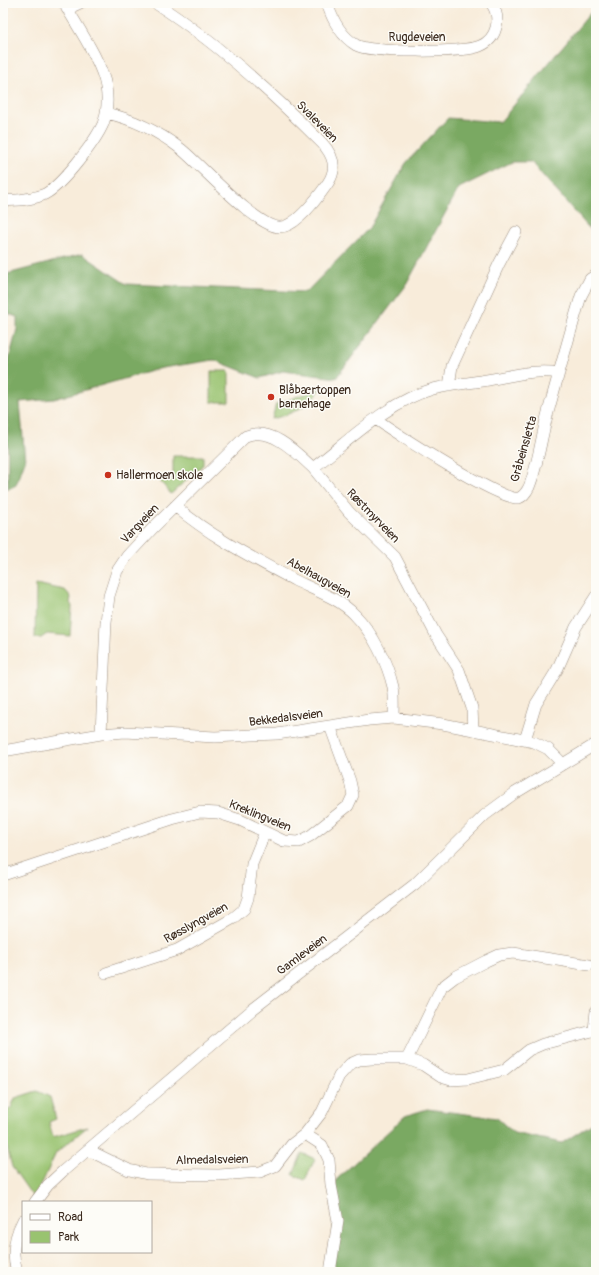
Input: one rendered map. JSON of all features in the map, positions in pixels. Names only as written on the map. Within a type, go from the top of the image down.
[{"type":"street","points":[[3,201],[38,197],[53,188],[89,146],[102,124],[106,113],[107,98],[104,78],[66,6],[80,3]]},
{"type":"street","name":"Svaleveien","points":[[106,113],[130,120],[168,140],[191,158],[254,215],[273,226],[286,226],[296,221],[329,182],[334,168],[332,155],[322,143],[243,71],[156,3]]},
{"type":"street","name":"Rugdeveien","points":[[327,3],[338,27],[349,40],[361,47],[387,50],[459,49],[479,46],[492,37],[496,29],[497,20],[491,3]]},
{"type":"street","points":[[449,386],[452,366],[499,264],[516,232]]},
{"type":"street","name":"Gråbeinsletta","points":[[376,419],[395,433],[452,468],[506,496],[516,498],[524,494],[532,479],[559,373],[585,286],[590,279],[596,275]]},
{"type":"street","points":[[313,468],[390,409],[416,395],[449,386],[536,371],[559,373]]},
{"type":"street","name":"Vargveien","points":[[101,734],[106,622],[109,596],[113,580],[127,556],[241,440],[251,434],[265,434],[284,443],[313,468]]},
{"type":"street","name":"Røstmyrveien","points":[[313,468],[349,512],[395,557],[436,635],[459,670],[472,708],[472,730]]},
{"type":"street","name":"Abelhaugveien","points":[[175,506],[202,527],[254,558],[340,604],[355,615],[372,639],[388,673],[393,689],[394,718]]},
{"type":"street","points":[[525,740],[536,704],[558,670],[580,620],[596,596]]},
{"type":"street","name":"Bekkedalsveien","points":[[3,751],[101,734],[125,732],[252,736],[278,734],[394,718],[443,724],[525,740],[548,748],[563,764]]},
{"type":"street","name":"Kreklingveien","points":[[3,875],[195,813],[208,812],[227,815],[287,842],[304,840],[343,811],[351,802],[353,790],[330,726]]},
{"type":"street","name":"Gamleveien","points":[[36,1201],[48,1185],[254,1008],[415,884],[485,815],[515,793],[596,744]]},
{"type":"street","name":"Røsslyngveien","points":[[106,973],[177,950],[232,919],[244,909],[248,898],[252,864],[265,832]]},
{"type":"street","points":[[407,1059],[442,988],[455,977],[499,955],[513,953],[589,965]]},
{"type":"street","name":"Almedalsveien","points":[[88,1150],[130,1170],[147,1174],[219,1175],[264,1171],[275,1166],[292,1144],[305,1134],[322,1112],[338,1076],[350,1064],[365,1059],[407,1059],[423,1065],[451,1080],[468,1079],[504,1070],[529,1050],[543,1044],[595,1030],[596,1011]]},
{"type":"street","points":[[305,1134],[322,1145],[329,1160],[331,1185],[338,1221],[330,1272]]},
{"type":"street","points":[[17,1272],[14,1262],[14,1245],[22,1223]]},
{"type":"green space","points":[[596,6],[596,236],[531,162],[512,162],[459,188],[405,287],[336,378],[283,371],[260,378],[214,360],[162,368],[54,399],[20,402],[25,461],[16,485],[8,489],[7,408],[4,378],[17,329],[17,317],[6,313],[7,274],[82,254],[126,284],[306,292],[369,228],[406,163],[448,118],[500,122]]},
{"type":"green space","points":[[211,371],[229,371],[229,402],[211,402]]},
{"type":"green space","points":[[321,388],[312,400],[300,408],[287,415],[272,419],[276,404]]},
{"type":"green space","points":[[173,456],[203,456],[203,465],[171,494],[159,480],[160,478],[173,477]]},
{"type":"green space","points":[[36,584],[65,590],[71,597],[70,603],[72,606],[70,636],[47,634],[41,638],[35,638]]},
{"type":"green space","points":[[37,1091],[50,1097],[56,1119],[49,1122],[53,1137],[87,1127],[56,1153],[42,1183],[33,1197],[12,1167],[3,1131],[3,1114],[11,1108],[15,1098]]},
{"type":"green space","points":[[427,1109],[497,1118],[514,1133],[562,1143],[596,1121],[596,1272],[332,1272],[336,1180],[405,1116]]},
{"type":"green space","points":[[302,1153],[315,1159],[305,1180],[293,1175]]},
{"type":"place","name":"Blåbærtoppen barnehage","points":[[271,397]]},
{"type":"place","name":"Hallermoen skole","points":[[108,475]]}]
